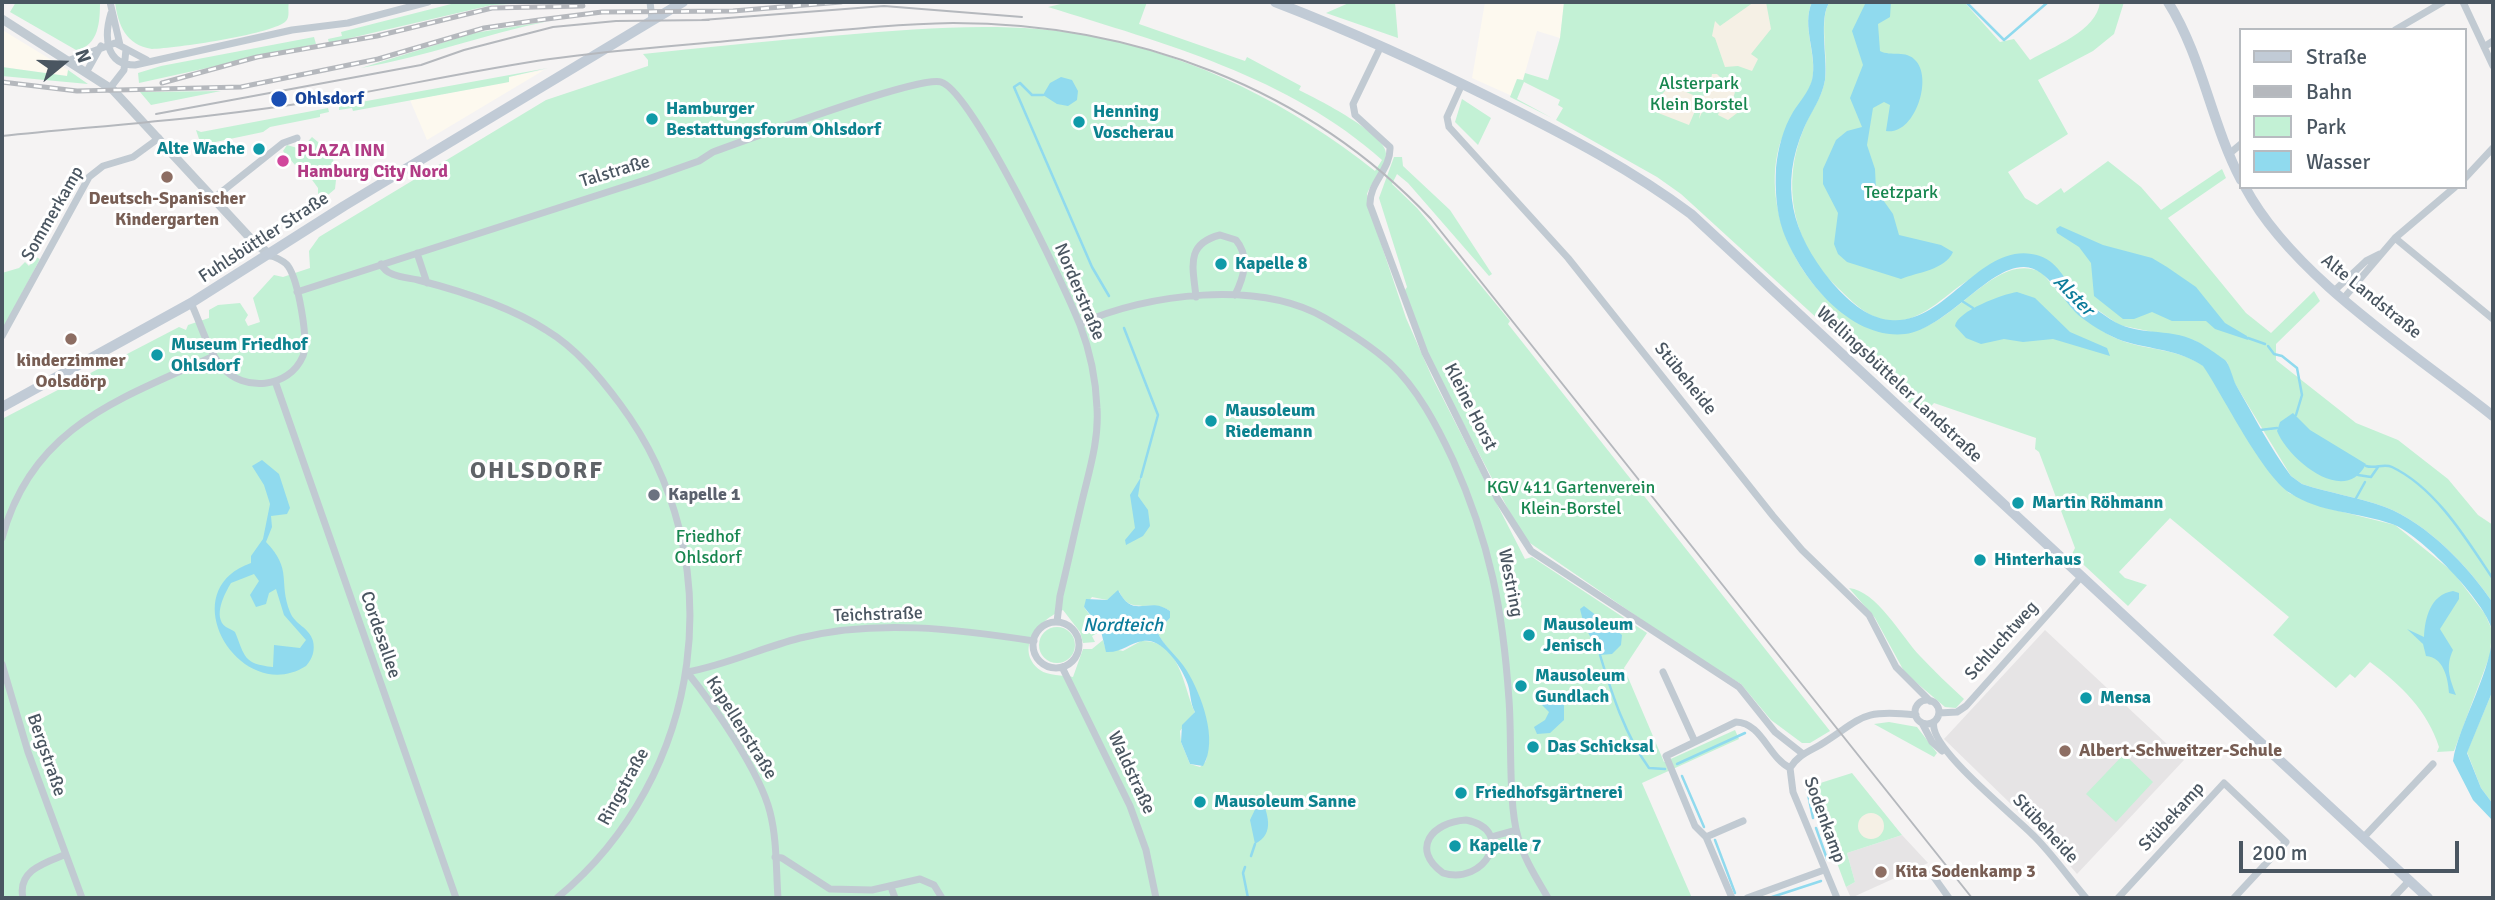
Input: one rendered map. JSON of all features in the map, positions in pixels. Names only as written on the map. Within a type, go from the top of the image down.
[{"type":"main road","name":"Fuhlsbüttler Straße","points":[[2,407],[191,303],[344,206],[679,2]]},
{"type":"main road","name":"Wellingsbütteler Landstraße","points":[[1275,2],[1381,46],[1608,158],[1691,214],[2428,898]]},
{"type":"main road","points":[[2168,2],[2189,42],[2240,178]]},
{"type":"main road","name":"Alte Landstraße","points":[[2246,189],[2279,236],[2334,291],[2493,416]]},
{"type":"street","points":[[110,2],[123,47],[125,65],[110,88]]},
{"type":"street","points":[[104,45],[125,65],[292,30],[348,23],[428,2]]},
{"type":"street","points":[[650,2],[652,19]]},
{"type":"street","points":[[2398,28],[2442,2]]},
{"type":"street","points":[[2463,2],[2493,66]]},
{"type":"street","points":[[87,71],[104,45],[111,13]]},
{"type":"street","points":[[2,19],[110,88],[258,247],[288,266],[298,292],[305,338],[304,351],[286,375],[275,381],[250,384],[241,381],[231,375],[214,356],[191,303]]},
{"type":"street","points":[[2484,47],[2493,41]]},
{"type":"street","points":[[70,60],[104,45],[123,47],[148,60]]},
{"type":"street","name":"Kleine Horst","points":[[1381,46],[1353,104],[1356,115],[1386,142],[1391,151],[1387,165],[1370,194],[1370,205],[1425,353],[1497,498],[1531,551],[1739,687],[1775,732],[1803,754]]},
{"type":"street","name":"Talstraße","points":[[298,292],[686,166],[713,152],[884,94],[929,81],[941,82]]},
{"type":"street","name":"Norderstraße","points":[[941,82],[959,97],[1003,169],[1080,324],[1093,373],[1097,438],[1060,596],[1057,622]]},
{"type":"street","name":"Stübeheide","points":[[1462,84],[1447,117],[1449,127],[1568,258],[1795,541],[1869,615],[1896,667],[1930,701]]},
{"type":"street","name":"Sommerkamp","points":[[2,336],[89,177],[103,166],[133,157],[159,138]]},
{"type":"street","points":[[214,198],[283,143],[297,138]]},
{"type":"street","points":[[2229,154],[2240,145]]},
{"type":"street","points":[[2467,176],[2493,148]]},
{"type":"street","points":[[2343,299],[2395,238],[2453,189]]},
{"type":"street","points":[[1196,297],[1194,253],[1199,244],[1220,234],[1236,240],[1241,246],[1245,263],[1243,280],[1235,295]]},
{"type":"street","points":[[2395,238],[2493,319]]},
{"type":"street","points":[[417,253],[427,283]]},
{"type":"street","points":[[2334,291],[2366,261],[2380,254]]},
{"type":"street","name":"Kapellenstraße","points":[[381,264],[389,273],[480,300],[545,329],[587,363],[637,426],[668,491],[685,543],[691,603],[687,673],[725,727],[766,800],[778,898]]},
{"type":"street","name":"Westring","points":[[1080,324],[1124,309],[1196,297],[1235,295],[1276,300],[1311,310],[1356,335],[1392,365],[1409,385],[1445,444],[1472,503],[1498,592],[1509,697],[1516,830],[1518,840],[1548,898]]},
{"type":"street","points":[[2,538],[18,496],[34,469],[77,424],[96,411],[214,356]]},
{"type":"street","name":"Cordesallee","points":[[275,381],[456,898]]},
{"type":"street","name":"Schluchtweg","points":[[1939,713],[1957,712],[1966,706],[2082,576]]},
{"type":"street","points":[[1057,622],[1075,631],[1079,645],[1073,661],[1062,667],[1052,667],[1040,661],[1035,652],[1034,641],[1043,626],[1057,622]]},
{"type":"street","name":"Teichstraße","points":[[687,673],[801,638],[855,628],[931,629],[1034,641]]},
{"type":"street","name":"Bergstraße","points":[[2,664],[17,721],[82,898]]},
{"type":"street","name":"Waldstraße","points":[[1062,667],[1135,817],[1156,898]]},
{"type":"street","points":[[1663,672],[1695,742]]},
{"type":"street","name":"Ringstraße","points":[[557,898],[597,863],[630,816],[664,747],[687,673]]},
{"type":"street","points":[[1918,691],[1916,715],[1922,723],[1934,722],[1939,713],[1937,705],[1930,701],[1919,704]]},
{"type":"street","name":"Sodenkamp","points":[[1837,898],[1793,792],[1790,768],[1803,754],[1856,719],[1889,712],[1916,715]]},
{"type":"street","points":[[1732,898],[1706,837],[1695,826],[1666,756],[1737,722],[1745,723],[1760,736],[1774,757],[1790,768]]},
{"type":"street","name":"Stübeheide","points":[[1934,722],[1936,738],[1949,754],[2038,839],[2086,898]]},
{"type":"street","name":"Stübeheide","points":[[1922,723],[1932,742],[1949,754]]},
{"type":"street","points":[[2363,838],[2433,764]]},
{"type":"street","name":"Stübekamp","points":[[2118,898],[2224,783],[2286,842],[2234,898]]},
{"type":"street","points":[[1472,821],[1483,826],[1491,837],[1490,854],[1482,865],[1466,874],[1443,873],[1430,861],[1427,844],[1430,836],[1434,830],[1448,822],[1472,821]]},
{"type":"street","points":[[1706,837],[1743,821]]},
{"type":"street","points":[[1491,837],[1516,830]]},
{"type":"street","points":[[23,898],[24,880],[31,870],[64,855]]},
{"type":"street","points":[[775,857],[782,858],[830,889],[849,892],[925,880],[937,888],[942,898]]},
{"type":"street","points":[[1747,898],[1824,870]]},
{"type":"street","points":[[1931,873],[1949,898]]},
{"type":"street","points":[[2393,898],[2409,881]]},
{"type":"street","points":[[891,887],[895,898]]},
{"type":"shaded area","points":[[1485,2],[1564,2],[1560,38],[1537,31],[1523,80],[1517,79],[1512,96],[1472,78]]},
{"type":"shaded area","points":[[4,31],[68,70],[68,76],[2,67]]},
{"type":"shaded area","points":[[544,70],[427,140],[410,100],[488,86],[507,80],[508,77]]},
{"type":"shaded area","name":"Albert-Schweitzer-Schule","points":[[2045,630],[2184,760],[2077,874],[2049,841],[1944,739]]},
{"type":"shaded area","name":"Kita Sodenkamp 3","points":[[1902,835],[1928,863],[1851,898],[1846,887],[1855,882],[1847,853]]},
{"type":"green space","points":[[16,2],[100,2],[97,32],[84,48],[76,50],[10,12]]},
{"type":"green space","points":[[115,2],[289,2],[287,20],[275,27],[221,40],[152,49],[136,43],[125,33]]},
{"type":"green space","points":[[459,2],[545,2],[492,5],[329,43],[328,39],[342,36],[341,32]]},
{"type":"green space","name":"Friedhof Ohlsdorf","points":[[1069,2],[1147,2],[1139,24],[1245,61],[1247,57],[1301,86],[1299,90],[1364,127],[1383,146],[1385,159],[1367,194],[1368,205],[1406,318],[1432,377],[1525,559],[1532,557],[1647,633],[1624,668],[1664,762],[1735,730],[1739,739],[1642,783],[1692,898],[2,898],[2,419],[179,327],[186,330],[188,325],[209,318],[209,310],[218,305],[240,303],[248,315],[245,320],[248,326],[260,322],[253,298],[274,275],[283,277],[310,268],[309,251],[319,237],[546,100],[648,66],[648,60],[643,54],[905,30],[999,27],[1060,31],[1130,45],[1205,70],[1241,86],[1310,125],[1375,171],[1382,160],[1346,131],[1307,106],[1266,85],[1180,49],[1048,7]],"holes":[[[1119,591],[1124,599],[1135,605],[1163,607],[1170,611],[1170,618],[1157,631],[1188,679],[1200,704],[1207,731],[1206,761],[1200,767],[1190,764],[1181,742],[1180,731],[1195,712],[1178,667],[1165,648],[1154,642],[1141,641],[1123,651],[1105,647],[1103,640],[1092,649],[1083,649],[1073,677],[1043,672],[1032,662],[1029,644],[1038,627],[1054,614],[1063,610],[1080,632],[1083,643],[1095,642],[1092,636],[1101,631],[1084,607],[1092,597],[1107,600]]]},
{"type":"green space","points":[[1351,2],[1395,2],[1398,38],[1326,13]]},
{"type":"green space","name":"Alsterpark Klein Borstel","points":[[1564,2],[1812,2],[1808,21],[1813,61],[1812,81],[1782,138],[1775,175],[1777,204],[1785,233],[1797,260],[1814,285],[1835,306],[1859,322],[1886,332],[1908,333],[1928,326],[2003,273],[2022,268],[2041,272],[2077,311],[2108,334],[2131,344],[2184,356],[2204,366],[2266,466],[2289,493],[2323,507],[2395,525],[2453,572],[2485,614],[2492,630],[2490,655],[2454,751],[2437,752],[2439,747],[2434,734],[2412,699],[2370,662],[2355,678],[2350,674],[2336,688],[2273,635],[2289,617],[2170,518],[2119,572],[2125,578],[2147,585],[2128,606],[2072,554],[2075,548],[2039,452],[2035,449],[2036,438],[1934,403],[1923,415],[1681,194],[1657,177],[1556,120],[1563,108],[1558,105],[1560,100],[1524,82],[1517,99],[1552,118],[1510,97],[1517,79],[1523,80],[1525,73],[1548,80],[1560,38]]},
{"type":"green space","name":"Teetzpark","points":[[1830,2],[1964,2],[2000,42],[2014,39],[2030,60],[2082,30],[2097,12],[2100,2],[2124,2],[2114,34],[2093,51],[2038,80],[2068,134],[2008,172],[2025,198],[2037,205],[2061,188],[2064,193],[2108,161],[2141,187],[2161,210],[2222,169],[2226,178],[2168,218],[2246,313],[2271,333],[2314,291],[2320,301],[2276,344],[2276,360],[2356,423],[2398,440],[2448,479],[2478,515],[2493,525],[2493,603],[2472,575],[2446,548],[2401,514],[2364,500],[2302,484],[2291,476],[2234,382],[2227,362],[2196,341],[2119,325],[2078,296],[2040,256],[1974,277],[1925,312],[1903,320],[1891,321],[1875,317],[1850,299],[1810,253],[1795,214],[1792,193],[1797,150],[1825,80],[1824,28]]},
{"type":"green space","points":[[549,21],[408,58],[361,68],[474,33]]},
{"type":"green space","points":[[314,37],[316,44],[139,83],[138,73],[161,66]]},
{"type":"green space","points":[[2,67],[67,76],[68,70],[88,84],[2,76]]},
{"type":"green space","points":[[548,68],[509,77],[509,82],[353,111],[352,108],[339,110],[339,106]]},
{"type":"green space","points":[[221,91],[151,105],[140,92]]},
{"type":"green space","points":[[1462,99],[1491,118],[1478,145],[1455,122]]},
{"type":"green space","points":[[328,108],[329,112],[320,114],[320,117],[206,144],[200,142],[196,130],[201,132]]},
{"type":"green space","points":[[312,137],[324,147],[327,144],[330,146],[336,172],[332,173],[333,180],[336,180],[335,189],[322,200],[318,195],[318,188],[299,162],[295,165],[283,151],[287,145],[301,149]]},
{"type":"green space","name":"KGV 411 Gartenverein Klein-Borstel","points":[[1394,157],[1402,157],[1403,166],[1450,210],[1492,274],[1489,276],[1408,183],[1397,174],[1392,184],[1417,208],[1510,321],[1508,324],[1830,731],[1810,743],[1802,743],[1771,720],[1741,684],[1699,659],[1527,541],[1520,532],[1426,352],[1403,293],[1407,287],[1379,198]]},
{"type":"green space","points":[[34,256],[40,259],[2,331],[2,273],[19,268],[25,262],[29,266]]},
{"type":"green space","points":[[1849,588],[1869,597],[1879,606],[1920,656],[1964,699],[1956,708],[1945,707],[1905,673],[1875,618]]},
{"type":"green space","points":[[1057,627],[1070,632],[1075,645],[1070,658],[1057,663],[1044,658],[1039,645],[1044,632]]},
{"type":"green space","points":[[2493,690],[2493,804],[2481,788],[2467,752]]},
{"type":"green space","points":[[1889,722],[1917,727],[1937,753],[1934,757],[1874,724]]},
{"type":"green space","points":[[2124,754],[2153,782],[2116,822],[2086,794]]},
{"type":"green space","points":[[1852,773],[1902,835],[1847,853],[1855,882],[1846,887],[1812,796],[1814,785]]},
{"type":"sand","points":[[1754,2],[1766,2],[1771,29],[1751,54],[1758,59],[1752,71],[1738,66],[1725,67],[1712,36],[1715,21],[1720,26]]},
{"type":"sand","points":[[1712,74],[1717,74],[1735,92],[1732,102],[1743,102],[1745,107],[1728,120],[1718,115],[1720,109],[1715,103],[1703,110],[1699,119],[1703,96],[1709,92]]},
{"type":"sand","points":[[1675,87],[1693,95],[1695,111],[1689,125],[1648,109],[1665,91]]},
{"type":"sand","points":[[1871,813],[1880,817],[1884,826],[1880,835],[1871,839],[1862,835],[1858,826],[1862,817]]},
{"type":"water","name":"Alster","points":[[1812,2],[1830,2],[1826,9],[1824,28],[1825,80],[1796,149],[1791,189],[1798,227],[1806,245],[1830,280],[1864,311],[1890,320],[1911,318],[1930,310],[1982,269],[2000,259],[2019,254],[2040,256],[2058,269],[2080,297],[2120,325],[2185,337],[2199,342],[2224,359],[2262,432],[2291,476],[2302,484],[2364,500],[2401,514],[2446,548],[2472,575],[2493,603],[2493,690],[2467,753],[2481,788],[2493,804],[2493,821],[2473,800],[2453,761],[2488,661],[2491,644],[2492,630],[2478,603],[2434,554],[2404,530],[2379,520],[2314,505],[2301,500],[2279,484],[2256,453],[2203,366],[2184,356],[2123,341],[2102,331],[2075,312],[2041,273],[2024,267],[1996,276],[1936,321],[1920,330],[1905,334],[1884,333],[1865,327],[1829,302],[1814,285],[1801,267],[1783,231],[1777,208],[1776,183],[1777,161],[1784,132],[1789,118],[1812,80],[1813,60],[1808,21]]},
{"type":"water","points":[[1866,2],[1891,2],[1890,17],[1878,24],[1880,51],[1912,57],[1921,70],[1922,81],[1918,105],[1905,125],[1896,130],[1886,131],[1890,105],[1884,102],[1873,108],[1867,145],[1875,169],[1876,190],[1893,214],[1899,235],[1941,245],[1953,252],[1938,267],[1901,279],[1847,262],[1838,254],[1834,244],[1838,213],[1823,184],[1823,169],[1836,140],[1847,131],[1862,127],[1850,98],[1863,65],[1852,31]]},
{"type":"water","points":[[1061,77],[1072,80],[1078,91],[1077,100],[1068,106],[1057,104],[1043,95],[1050,83]]},
{"type":"water","points":[[2060,226],[2103,245],[2152,258],[2167,267],[2196,287],[2225,323],[2247,336],[2248,340],[2215,329],[2206,321],[2172,321],[2152,312],[2134,319],[2123,319],[2094,296],[2091,263],[2079,247],[2057,233],[2056,229]]},
{"type":"water","points":[[2017,292],[2035,298],[2070,332],[2107,348],[2110,356],[2053,339],[2023,342],[2004,339],[1981,344],[1966,338],[1955,326],[1958,320],[1972,309]]},
{"type":"water","points":[[2293,413],[2310,430],[2366,464],[2357,476],[2345,481],[2332,480],[2304,465],[2283,442],[2277,431],[2280,422]]},
{"type":"water","points":[[262,460],[279,474],[290,508],[287,514],[271,516],[272,527],[266,542],[282,568],[290,612],[311,636],[314,644],[312,657],[306,666],[282,674],[259,671],[239,659],[224,640],[216,619],[216,597],[227,577],[251,563],[251,556],[263,539],[270,504],[264,485],[252,466]],"holes":[[[254,574],[259,581],[250,595],[256,607],[266,604],[269,593],[276,589],[284,615],[306,640],[300,648],[274,645],[273,667],[250,661],[235,632],[226,627],[220,617],[221,605],[231,583]]]},
{"type":"water","points":[[1141,477],[1138,496],[1148,510],[1150,526],[1143,536],[1126,545],[1125,540],[1135,528],[1130,495]]},
{"type":"water","name":"Nordteich","points":[[1118,590],[1130,604],[1155,605],[1170,611],[1170,618],[1157,631],[1187,671],[1198,692],[1209,731],[1203,766],[1190,764],[1181,742],[1182,725],[1195,712],[1188,685],[1177,663],[1165,649],[1150,641],[1106,652],[1100,627],[1084,607],[1086,599],[1107,600]]},
{"type":"water","points":[[2453,591],[2459,593],[2459,599],[2440,629],[2453,650],[2449,667],[2456,695],[2449,693],[2446,675],[2440,664],[2432,657],[2426,656],[2423,644],[2407,629],[2424,637],[2430,608],[2439,597]]},
{"type":"water","points":[[1584,606],[1622,635],[1621,645],[1612,654],[1600,655],[1584,625],[1580,609]]},
{"type":"water","points":[[1551,695],[1564,705],[1564,720],[1550,733],[1537,734],[1534,727],[1545,720],[1549,712],[1538,701],[1541,697]]},
{"type":"water","points":[[1261,797],[1268,829],[1255,844],[1250,820]]},
{"type":"waterway","points":[[1966,2],[2004,40],[2048,2]]},
{"type":"waterway","points":[[1043,95],[1032,95],[1020,83],[1014,87],[1092,267],[1109,296]]},
{"type":"waterway","points":[[1962,301],[1973,308]]},
{"type":"waterway","points":[[1124,328],[1158,415],[1141,477]]},
{"type":"waterway","points":[[2248,338],[2265,344]]},
{"type":"waterway","points":[[2268,346],[2274,354],[2282,356],[2297,368],[2302,395],[2296,415]]},
{"type":"waterway","points":[[2260,430],[2277,428]]},
{"type":"waterway","points":[[2366,466],[2392,467],[2423,488],[2449,516],[2493,579]]},
{"type":"waterway","points":[[2358,475],[2371,477],[2378,467]]},
{"type":"waterway","points":[[2355,500],[2365,482]]},
{"type":"waterway","points":[[1600,655],[1620,714],[1640,755],[1649,768],[1665,769]]},
{"type":"waterway","points":[[1677,764],[1745,733]]},
{"type":"waterway","points":[[1682,776],[1704,827]]},
{"type":"waterway","points":[[1806,785],[1813,818]]},
{"type":"waterway","points":[[1816,828],[1827,859]]},
{"type":"waterway","points":[[1715,840],[1735,893]]},
{"type":"waterway","points":[[1251,856],[1255,844]]},
{"type":"waterway","points":[[1245,867],[1243,873],[1248,898]]},
{"type":"waterway","points":[[1769,898],[1821,881]]},
{"type":"tram line","points":[[702,20],[884,6],[1022,17]]},
{"type":"tram line","points":[[156,114],[421,65],[464,50],[553,27],[616,21],[709,20]]},
{"type":"tram line","points":[[2,136],[282,106],[576,56],[904,25],[953,23],[1020,26],[1086,35],[1151,50],[1213,72],[1273,99],[1329,133],[1382,173],[1431,219],[1972,898]]},
{"type":"railway","points":[[2,82],[77,91],[241,87],[378,59],[484,28],[539,20],[602,12],[733,11],[841,2]]},
{"type":"railway","points":[[162,83],[257,57],[377,36],[492,8],[583,6]]},
{"type":"place","name":"Ohlsdorf","points":[[279,99]]},
{"type":"place","name":"Hamburger Bestattungsforum Ohlsdorf","points":[[652,119]]},
{"type":"place","name":"Henning Voscherau","points":[[1079,122]]},
{"type":"place","name":"Alte Wache","points":[[259,149]]},
{"type":"place","name":"PLAZA INN Hamburg City Nord","points":[[283,161]]},
{"type":"place","name":"Deutsch-Spanischer Kindergarten","points":[[167,177]]},
{"type":"place","name":"Kapelle 8","points":[[1221,264]]},
{"type":"place","name":"kinderzimmer Oolsdörp","points":[[71,339]]},
{"type":"place","name":"Museum Friedhof Ohlsdorf","points":[[157,355]]},
{"type":"place","name":"Mausoleum Riedemann","points":[[1211,421]]},
{"type":"place","name":"Kapelle 1","points":[[654,495]]},
{"type":"place","name":"Martin Röhmann","points":[[2018,503]]},
{"type":"place","name":"Hinterhaus","points":[[1980,560]]},
{"type":"place","name":"Mausoleum Jenisch","points":[[1529,635]]},
{"type":"place","name":"Mausoleum Gundlach","points":[[1521,686]]},
{"type":"place","name":"Mensa","points":[[2086,698]]},
{"type":"place","name":"Das Schicksal","points":[[1533,747]]},
{"type":"place","name":"Albert-Schweitzer-Schule","points":[[2065,751]]},
{"type":"place","name":"Friedhofsgärtnerei","points":[[1461,793]]},
{"type":"place","name":"Mausoleum Sanne","points":[[1200,802]]},
{"type":"place","name":"Kapelle 7","points":[[1455,846]]},
{"type":"place","name":"Kita Sodenkamp 3","points":[[1881,872]]},
{"type":"district","name":"OHLSDORF","points":[[537,472]]}]
